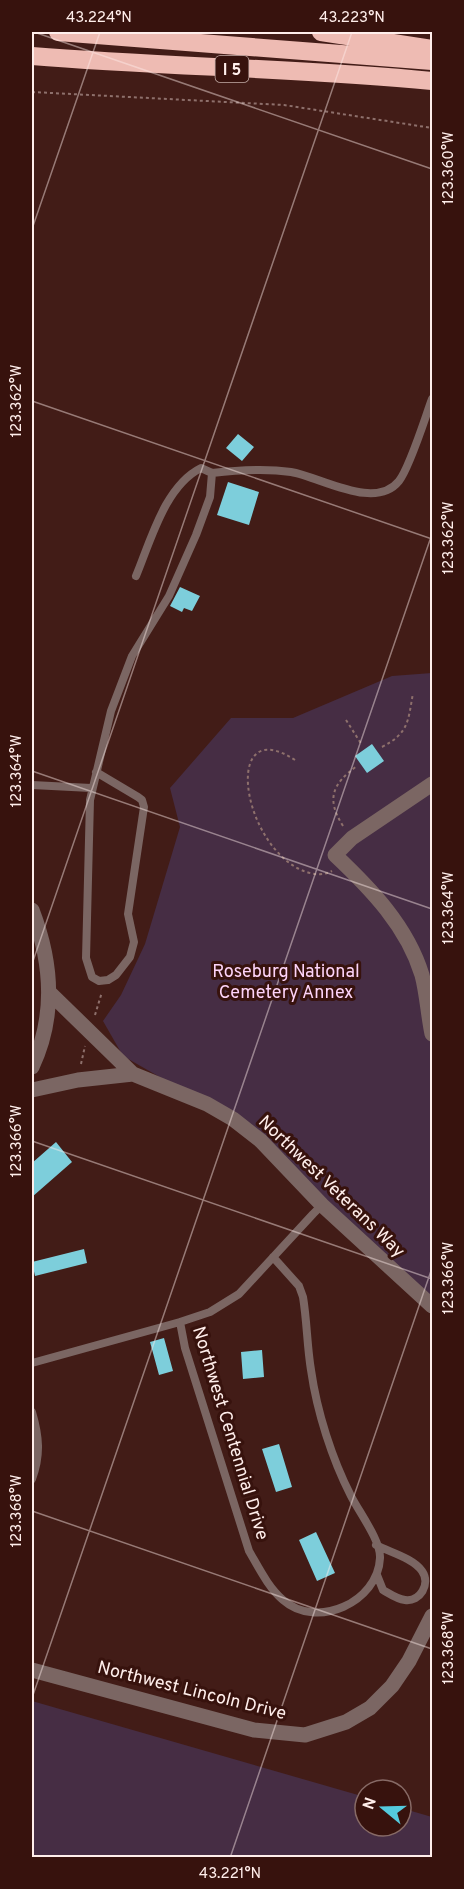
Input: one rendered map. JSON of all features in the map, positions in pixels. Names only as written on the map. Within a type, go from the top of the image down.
[{"type":"highway","name":"I 5","points":[[58,32],[432,61]]},
{"type":"highway","points":[[321,32],[432,49]]},
{"type":"highway","name":"I 5","points":[[32,56],[432,81]]},
{"type":"street","points":[[432,784],[352,838],[335,855],[393,915],[404,935],[421,972],[432,1035]]},
{"type":"street","points":[[32,910],[49,964],[46,1026],[32,1067]]},
{"type":"street","name":"Northwest Veterans Way","points":[[49,992],[133,1074],[207,1104],[233,1119],[261,1141],[322,1205],[432,1306]]},
{"type":"street","name":"Northwest Veterans Way","points":[[32,1090],[78,1080],[133,1074]]},
{"type":"street","name":"Northwest Lincoln Drive","points":[[32,1670],[254,1730],[305,1735],[346,1722],[370,1708],[392,1686],[409,1661],[432,1616]]},
{"type":"lane","points":[[136,576],[175,491],[190,473],[201,468],[212,473],[248,469],[291,472],[367,494],[385,492],[399,481],[432,399]]},
{"type":"lane","points":[[96,772],[138,797],[142,800],[144,807],[128,914],[134,942],[130,957],[124,966],[106,980],[92,977],[86,958],[92,788],[96,772],[120,681],[132,656],[169,596],[210,497],[212,473]]},
{"type":"lane","points":[[32,784],[92,788]]},
{"type":"lane","name":"Northwest Centennial Drive","points":[[322,1205],[239,1294],[210,1312],[180,1322],[185,1348],[236,1515],[249,1551],[264,1577],[283,1600],[295,1607],[312,1612],[330,1612],[360,1597],[377,1575]]},
{"type":"lane","points":[[273,1257],[298,1286],[303,1297],[311,1372],[320,1409],[350,1494],[380,1555],[377,1575],[383,1590],[402,1600],[412,1600],[422,1594],[425,1584],[422,1571],[376,1544]]},
{"type":"lane","points":[[32,1363],[180,1322]]},
{"type":"lane","points":[[32,1412],[39,1458],[32,1479]]},
{"type":"path","points":[[32,92],[284,105],[432,128]]},
{"type":"path","points":[[382,747],[394,741],[405,729],[413,693]]},
{"type":"path","points":[[346,720],[362,745]]},
{"type":"path","points":[[295,760],[276,749],[268,749],[252,761],[247,775],[248,790],[259,827],[283,858],[305,871],[322,875],[330,872],[342,861]]},
{"type":"path","points":[[352,838],[337,815],[333,797],[337,783],[357,766]]},
{"type":"green space","name":"Roseburg National Cemetery Annex","points":[[432,673],[432,1306],[261,1141],[207,1104],[123,1056],[103,1021],[121,995],[145,944],[180,827],[170,788],[231,718],[293,718],[392,676]]},
{"type":"green space","points":[[32,1701],[353,1794],[353,1838],[413,1838],[413,1811],[432,1817],[432,1857],[32,1857]]},
{"type":"building","points":[[238,434],[254,447],[242,461],[226,448]]},
{"type":"building","points":[[228,482],[259,492],[249,525],[217,515]]},
{"type":"building","points":[[180,587],[200,596],[192,611],[184,608],[182,612],[170,606]]},
{"type":"building","points":[[372,744],[384,761],[367,773],[355,756]]},
{"type":"building","points":[[56,1142],[72,1162],[32,1197],[32,1163]]},
{"type":"building","points":[[84,1249],[87,1263],[35,1276],[32,1262]]},
{"type":"building","points":[[164,1338],[173,1371],[159,1375],[150,1342]]},
{"type":"building","points":[[262,1350],[264,1377],[243,1379],[241,1352]]},
{"type":"building","points":[[279,1444],[292,1487],[276,1492],[262,1449]]},
{"type":"building","points":[[316,1532],[335,1573],[317,1581],[299,1540]]}]
